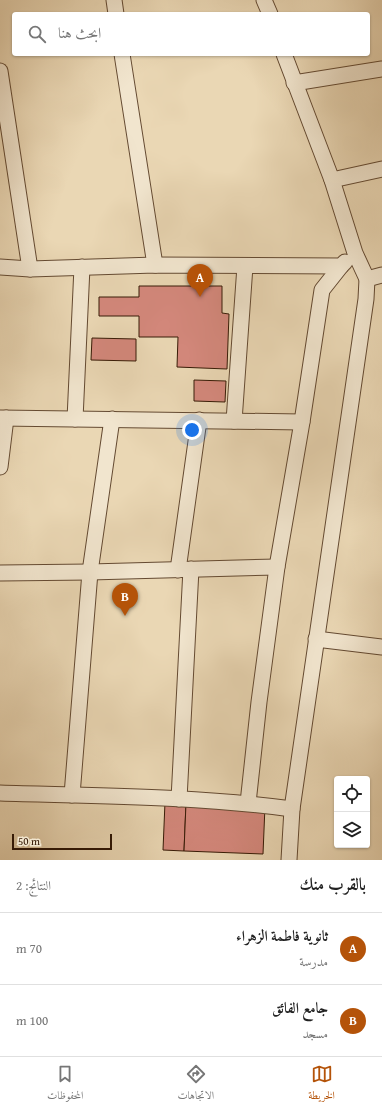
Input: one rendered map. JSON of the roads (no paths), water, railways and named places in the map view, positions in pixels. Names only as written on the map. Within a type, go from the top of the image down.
[{"type":"street","points":[[114,0],[116,12]]},
{"type":"street","points":[[264,0],[269,12]]},
{"type":"street","points":[[122,56],[155,265]]},
{"type":"street","points":[[285,56],[332,180],[355,253],[367,279],[292,809],[289,860]]},
{"type":"street","points":[[294,83],[382,69]]},
{"type":"street","points":[[0,71],[30,268]]},
{"type":"street","points":[[332,180],[382,169]]},
{"type":"street","points":[[248,803],[259,702],[277,567],[302,422],[322,290],[341,266],[355,253]]},
{"type":"street","points":[[0,267],[30,268],[155,265],[341,266]]},
{"type":"street","points":[[234,421],[245,266]]},
{"type":"street","points":[[75,419],[82,267]]},
{"type":"street","points":[[367,279],[382,275]]},
{"type":"street","points":[[0,467],[3,418],[302,422]]},
{"type":"street","points":[[72,795],[90,572],[112,419]]},
{"type":"street","points":[[179,799],[185,570],[199,420]]},
{"type":"street","points":[[0,573],[277,567]]},
{"type":"street","points":[[316,639],[382,647]]},
{"type":"street","points":[[0,793],[179,799],[248,803],[292,809]]},
{"type":"place","name":"ثانوية فاطمة الزهراء","points":[[200,297]]},
{"type":"place","name":"جامع الفائق","points":[[125,616]]}]
